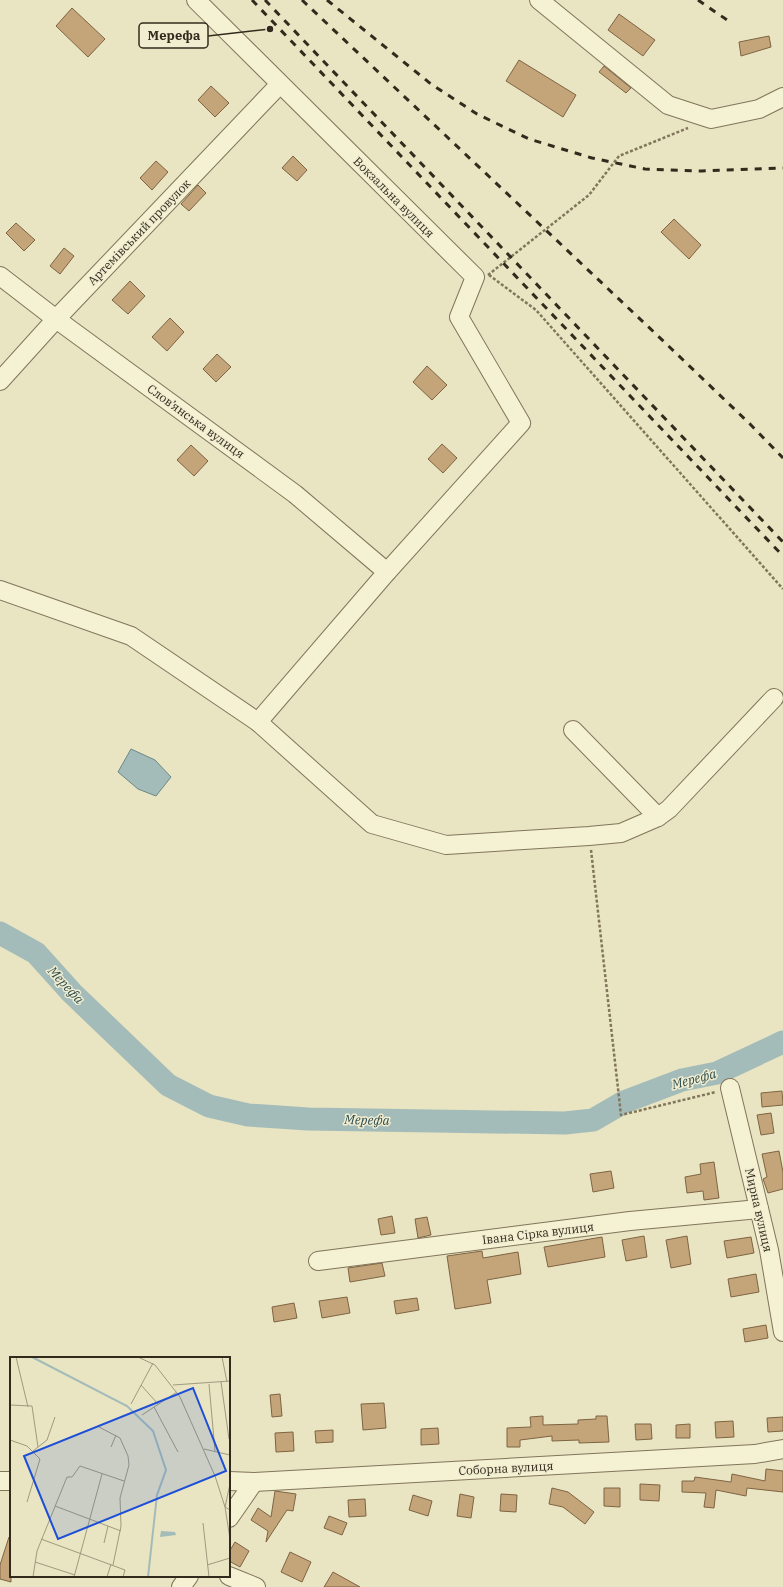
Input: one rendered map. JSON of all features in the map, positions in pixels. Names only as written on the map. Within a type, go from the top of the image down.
[{"type":"street","name":"Вокзальна вулиця","points":[[196,0],[280,84],[482,276]]},
{"type":"street","points":[[539,0],[668,105],[711,119],[759,109],[783,97]]},
{"type":"street","name":"Артемівський провулок","points":[[0,381],[56,319],[280,84]]},
{"type":"street","name":"Слов’янська вулиця","points":[[0,276],[56,319],[295,494],[387,572]]},
{"type":"street","points":[[258,722],[387,572],[521,423],[459,317],[482,276]]},
{"type":"street","points":[[0,590],[131,636],[258,722],[372,824],[446,845],[621,833],[658,817],[669,809],[774,698]]},
{"type":"street","points":[[573,730],[658,817]]},
{"type":"street","name":"Мирна вулиця","points":[[730,1088],[759,1209],[776,1246],[783,1332]]},
{"type":"street","name":"Івана Сірка вулиця","points":[[318,1261],[630,1221],[759,1209]]},
{"type":"street","name":"Соборна вулиця","points":[[230,1482],[254,1482],[755,1454],[783,1449]]},
{"type":"street","points":[[230,1517],[254,1482]]},
{"type":"street","points":[[230,1576],[256,1587]]},
{"type":"street","points":[[181,1587],[188,1577]]},
{"type":"path","points":[[690,127],[619,156],[589,195],[482,276],[536,310],[783,589]]},
{"type":"path","points":[[589,836],[621,1115],[730,1088]]},
{"type":"water","points":[[131,749],[155,760],[171,777],[156,796],[138,789],[118,772]]},
{"type":"building","points":[[72,8],[105,39],[88,57],[56,26]]},
{"type":"building","points":[[619,14],[655,40],[643,56],[608,30]]},
{"type":"building","points":[[769,36],[771,47],[741,56],[739,42]]},
{"type":"building","points":[[519,60],[576,95],[563,117],[506,81]]},
{"type":"building","points":[[604,66],[631,88],[626,93],[599,72]]},
{"type":"building","points":[[211,86],[229,103],[215,117],[198,100]]},
{"type":"building","points":[[293,156],[307,170],[297,181],[282,168]]},
{"type":"building","points":[[156,161],[168,172],[152,190],[140,178]]},
{"type":"building","points":[[198,185],[206,193],[189,211],[181,204]]},
{"type":"building","points":[[674,219],[701,245],[689,259],[661,232]]},
{"type":"building","points":[[16,223],[35,240],[24,251],[6,233]]},
{"type":"building","points":[[64,248],[74,256],[60,274],[50,266]]},
{"type":"building","points":[[130,281],[145,296],[128,314],[112,300]]},
{"type":"building","points":[[170,318],[184,332],[167,351],[152,337]]},
{"type":"building","points":[[217,354],[231,367],[216,382],[203,369]]},
{"type":"building","points":[[427,366],[447,385],[432,400],[413,382]]},
{"type":"building","points":[[442,444],[457,458],[443,473],[428,459]]},
{"type":"building","points":[[191,445],[208,461],[194,476],[177,460]]},
{"type":"building","points":[[782,1091],[783,1105],[762,1107],[761,1093]]},
{"type":"building","points":[[771,1113],[774,1133],[761,1135],[757,1115]]},
{"type":"building","points":[[779,1151],[783,1172],[783,1189],[768,1193],[763,1179],[767,1177],[762,1154]]},
{"type":"building","points":[[714,1162],[719,1198],[704,1200],[703,1191],[687,1193],[685,1177],[701,1174],[700,1164]]},
{"type":"building","points":[[611,1171],[614,1188],[593,1192],[590,1174]]},
{"type":"building","points":[[392,1216],[395,1233],[381,1235],[378,1219]]},
{"type":"building","points":[[427,1217],[431,1235],[418,1238],[415,1219]]},
{"type":"building","points":[[644,1236],[647,1257],[626,1261],[622,1240]]},
{"type":"building","points":[[687,1236],[691,1264],[671,1268],[666,1240]]},
{"type":"building","points":[[602,1237],[605,1257],[548,1267],[544,1247]]},
{"type":"building","points":[[751,1237],[754,1253],[727,1258],[724,1241]]},
{"type":"building","points":[[482,1251],[483,1258],[518,1252],[521,1274],[487,1280],[491,1303],[455,1309],[447,1256]]},
{"type":"building","points":[[382,1263],[385,1276],[350,1282],[348,1268]]},
{"type":"building","points":[[756,1274],[759,1292],[731,1297],[728,1279]]},
{"type":"building","points":[[347,1297],[350,1313],[322,1318],[319,1301]]},
{"type":"building","points":[[417,1298],[419,1310],[396,1314],[394,1301]]},
{"type":"building","points":[[294,1303],[297,1318],[274,1322],[272,1307]]},
{"type":"building","points":[[766,1325],[768,1338],[745,1342],[743,1329]]},
{"type":"building","points":[[280,1394],[282,1416],[272,1417],[270,1395]]},
{"type":"building","points":[[384,1403],[386,1428],[363,1430],[361,1404]]},
{"type":"building","points":[[543,1416],[543,1425],[578,1424],[578,1420],[596,1419],[596,1416],[607,1416],[609,1442],[579,1443],[579,1440],[552,1441],[552,1436],[520,1440],[520,1447],[507,1447],[507,1428],[531,1427],[530,1417]]},
{"type":"building","points":[[783,1417],[783,1431],[768,1432],[767,1418]]},
{"type":"building","points":[[733,1421],[734,1437],[716,1438],[715,1422]]},
{"type":"building","points":[[635,1424],[651,1424],[652,1439],[636,1440]]},
{"type":"building","points":[[690,1424],[690,1438],[676,1438],[676,1425]]},
{"type":"building","points":[[438,1428],[439,1444],[421,1445],[421,1429]]},
{"type":"building","points":[[333,1430],[333,1442],[316,1443],[315,1431]]},
{"type":"building","points":[[293,1432],[294,1451],[276,1452],[275,1433]]},
{"type":"building","points":[[766,1469],[783,1471],[783,1492],[747,1488],[746,1496],[716,1490],[714,1508],[704,1507],[706,1493],[682,1492],[682,1481],[694,1481],[695,1477],[731,1482],[732,1474],[765,1481]]},
{"type":"building","points":[[640,1484],[660,1485],[659,1501],[640,1500]]},
{"type":"building","points":[[552,1488],[568,1492],[594,1512],[585,1524],[563,1507],[549,1504]]},
{"type":"building","points":[[604,1488],[620,1488],[620,1507],[604,1506]]},
{"type":"building","points":[[275,1491],[296,1494],[293,1511],[287,1510],[266,1542],[268,1531],[251,1520],[258,1508],[271,1517]]},
{"type":"building","points":[[460,1494],[474,1497],[471,1518],[457,1516]]},
{"type":"building","points":[[501,1494],[517,1495],[516,1512],[500,1511]]},
{"type":"building","points":[[413,1495],[432,1501],[428,1516],[409,1510]]},
{"type":"building","points":[[365,1499],[366,1516],[349,1517],[348,1500]]},
{"type":"building","points":[[329,1516],[347,1523],[342,1535],[324,1528]]},
{"type":"building","points":[[9,1537],[11,1582],[0,1579],[0,1565]]},
{"type":"building","points":[[235,1542],[249,1551],[240,1567],[230,1562],[230,1550]]},
{"type":"building","points":[[290,1552],[311,1562],[302,1582],[281,1572]]},
{"type":"building","points":[[333,1572],[360,1587],[324,1587]]},
{"type":"waterway","name":"Мерефа","points":[[0,933],[36,953],[72,993],[168,1085],[209,1106],[248,1115],[308,1119],[565,1123],[593,1120],[624,1102],[682,1080],[717,1073],[783,1042]]},
{"type":"railway","points":[[252,0],[783,556]]},
{"type":"railway","points":[[265,0],[783,542]]},
{"type":"railway","points":[[302,0],[657,335],[750,424],[783,458]]},
{"type":"railway","points":[[327,0],[431,84],[477,114],[529,139],[592,158],[645,169],[702,171],[783,168]]},
{"type":"railway","points":[[698,0],[730,22]]},
{"type":"place","name":"Мерефа","points":[[270,29]]}]
